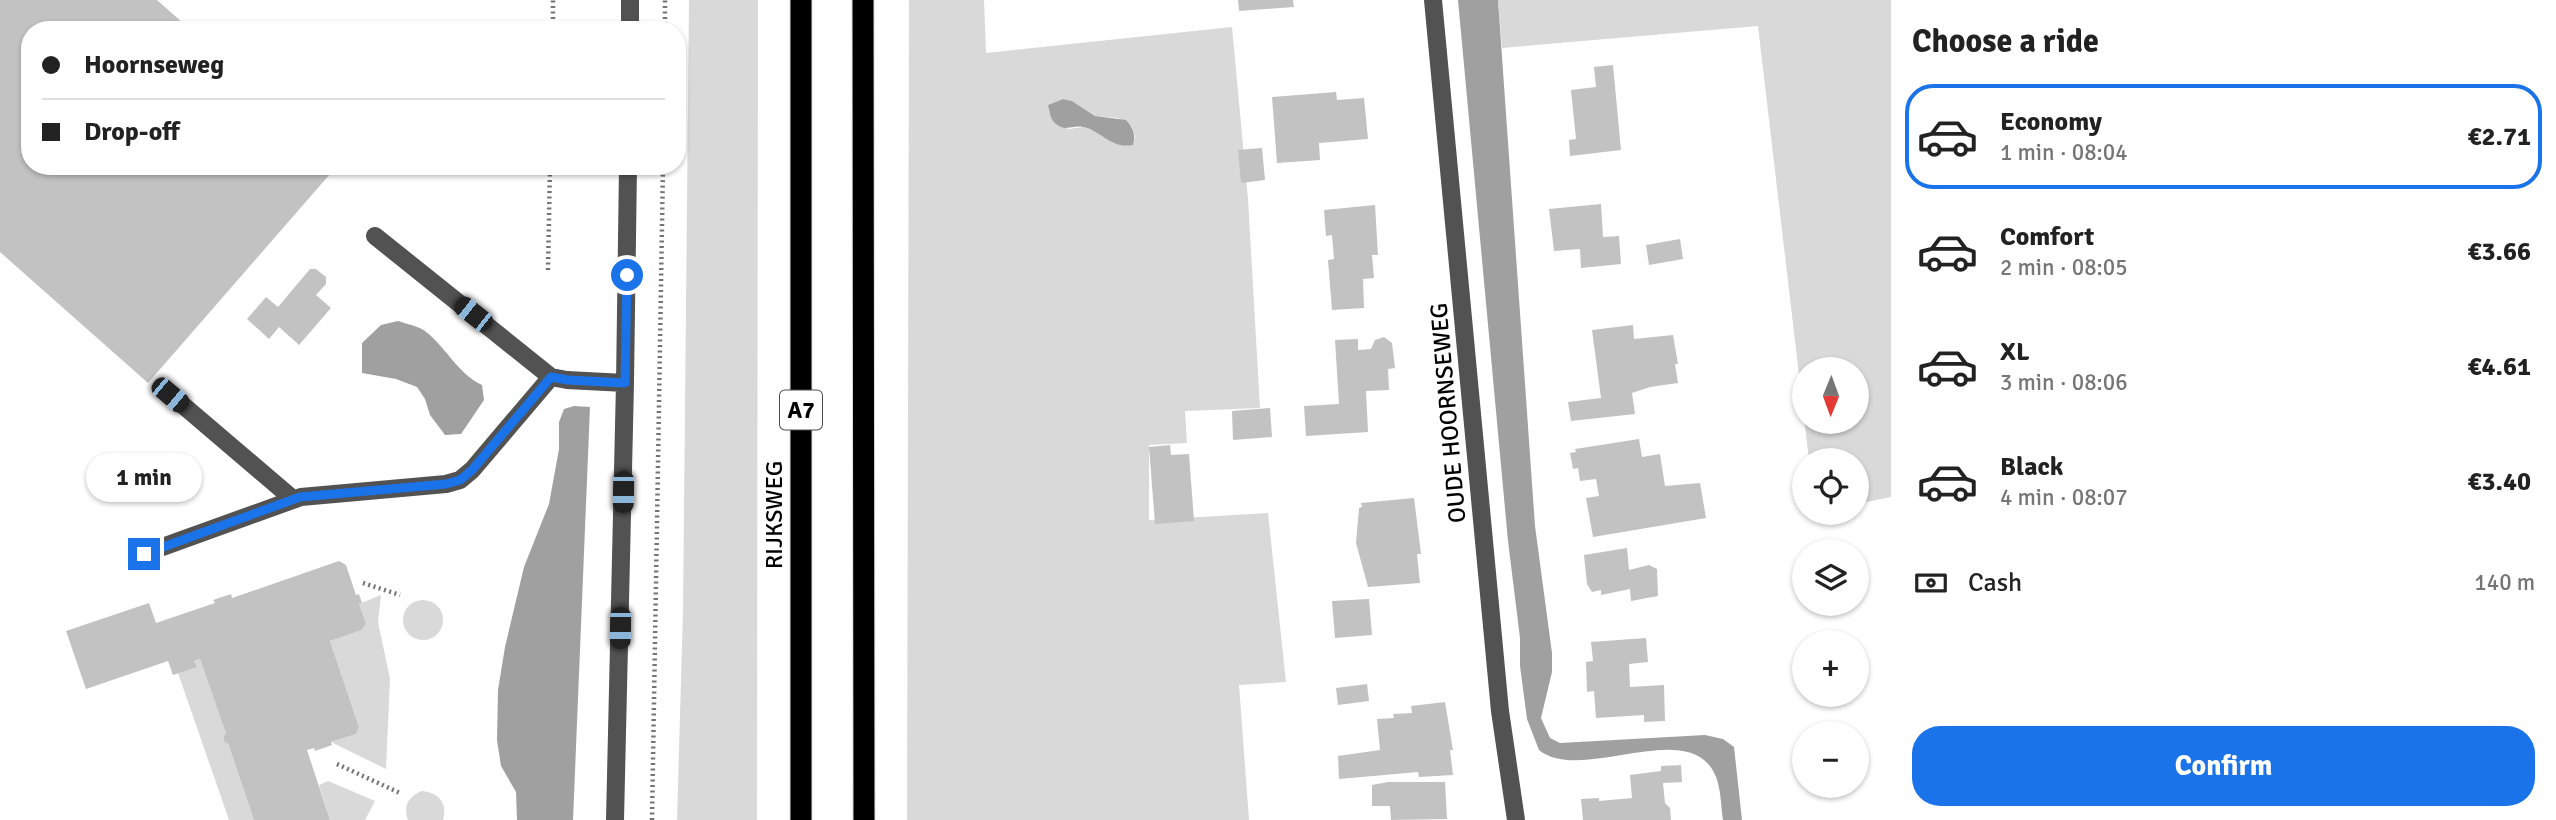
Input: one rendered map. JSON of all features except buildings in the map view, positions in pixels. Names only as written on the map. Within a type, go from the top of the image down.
[{"type":"highway","name":"RIJKSWEG","points":[[801,0],[801,820]]},
{"type":"highway","points":[[863,0],[864,820]]},
{"type":"street","points":[[630,0],[630,21]]},
{"type":"street","name":"OUDE HOORNSEWEG","points":[[1433,0],[1500,711],[1516,820]]},
{"type":"street","points":[[615,820],[628,175]]},
{"type":"street","points":[[374,236],[551,377],[625,383]]},
{"type":"street","points":[[144,554],[300,497],[446,484],[460,480],[504,435],[551,377]]},
{"type":"street","points":[[170,395],[293,499]]},
{"type":"path","points":[[553,0],[553,21]]},
{"type":"path","points":[[665,0],[665,21]]},
{"type":"path","points":[[548,270],[550,175]]},
{"type":"path","points":[[652,820],[663,175]]},
{"type":"path","points":[[363,583],[400,595]]},
{"type":"path","points":[[337,764],[400,793]]},
{"type":"shaded area","points":[[689,0],[758,0],[757,820],[677,820],[683,611]]},
{"type":"shaded area","points":[[909,0],[984,0],[986,53],[1232,27],[1248,199],[1260,408],[1185,411],[1187,443],[1149,445],[1149,520],[1268,513],[1286,682],[1239,685],[1249,820],[907,820]],"holes":[[[1063,99],[1072,101],[1095,116],[1118,118],[1132,127],[1135,137],[1133,145],[1083,127],[1068,129],[1048,105]]]},
{"type":"shaded area","points":[[1458,0],[1498,0],[1535,526],[1552,653],[1552,672],[1541,718],[1550,738],[1560,743],[1705,735],[1723,739],[1734,747],[1742,820],[1723,820],[1718,782],[1703,759],[1684,751],[1660,750],[1581,760],[1558,759],[1539,750],[1527,719]]},
{"type":"shaded area","points":[[1498,0],[1891,0],[1891,497],[1869,502],[1869,448],[1808,448],[1806,434],[1869,434],[1869,357],[1797,357],[1758,26],[1502,48]]},
{"type":"shaded area","points":[[1063,99],[1072,101],[1095,116],[1126,120],[1133,131],[1133,145],[1125,146],[1113,142],[1083,127],[1066,128],[1056,124],[1051,118],[1048,105]]},
{"type":"shaded area","points":[[398,321],[425,331],[466,374],[482,385],[484,400],[461,434],[445,435],[430,415],[425,399],[417,387],[396,379],[362,373],[362,343],[381,325]]},
{"type":"shaded area","points":[[574,406],[590,407],[573,820],[517,820],[516,792],[501,766],[497,740],[498,690],[524,567],[549,504],[559,449],[559,422],[564,409]]},
{"type":"shaded area","points":[[381,595],[378,622],[390,679],[386,769],[331,742],[356,734],[359,727],[330,641],[362,630],[366,623],[359,604]]},
{"type":"shaded area","points":[[423,600],[431,601],[437,606],[442,612],[442,628],[437,634],[431,639],[423,640],[415,639],[409,634],[404,628],[403,620],[404,612],[409,606],[415,601]]},
{"type":"shaded area","points":[[200,659],[226,734],[223,736],[225,744],[228,743],[254,820],[229,820],[178,673],[196,666],[194,661]]},
{"type":"shaded area","points":[[328,781],[375,801],[365,820],[330,820],[319,785]]},
{"type":"shaded area","points":[[422,791],[441,800],[443,820],[408,820],[408,802]]},
{"type":"route","points":[[144,554],[300,497],[446,484],[460,480],[504,435],[551,377],[625,383],[627,275]]}]
